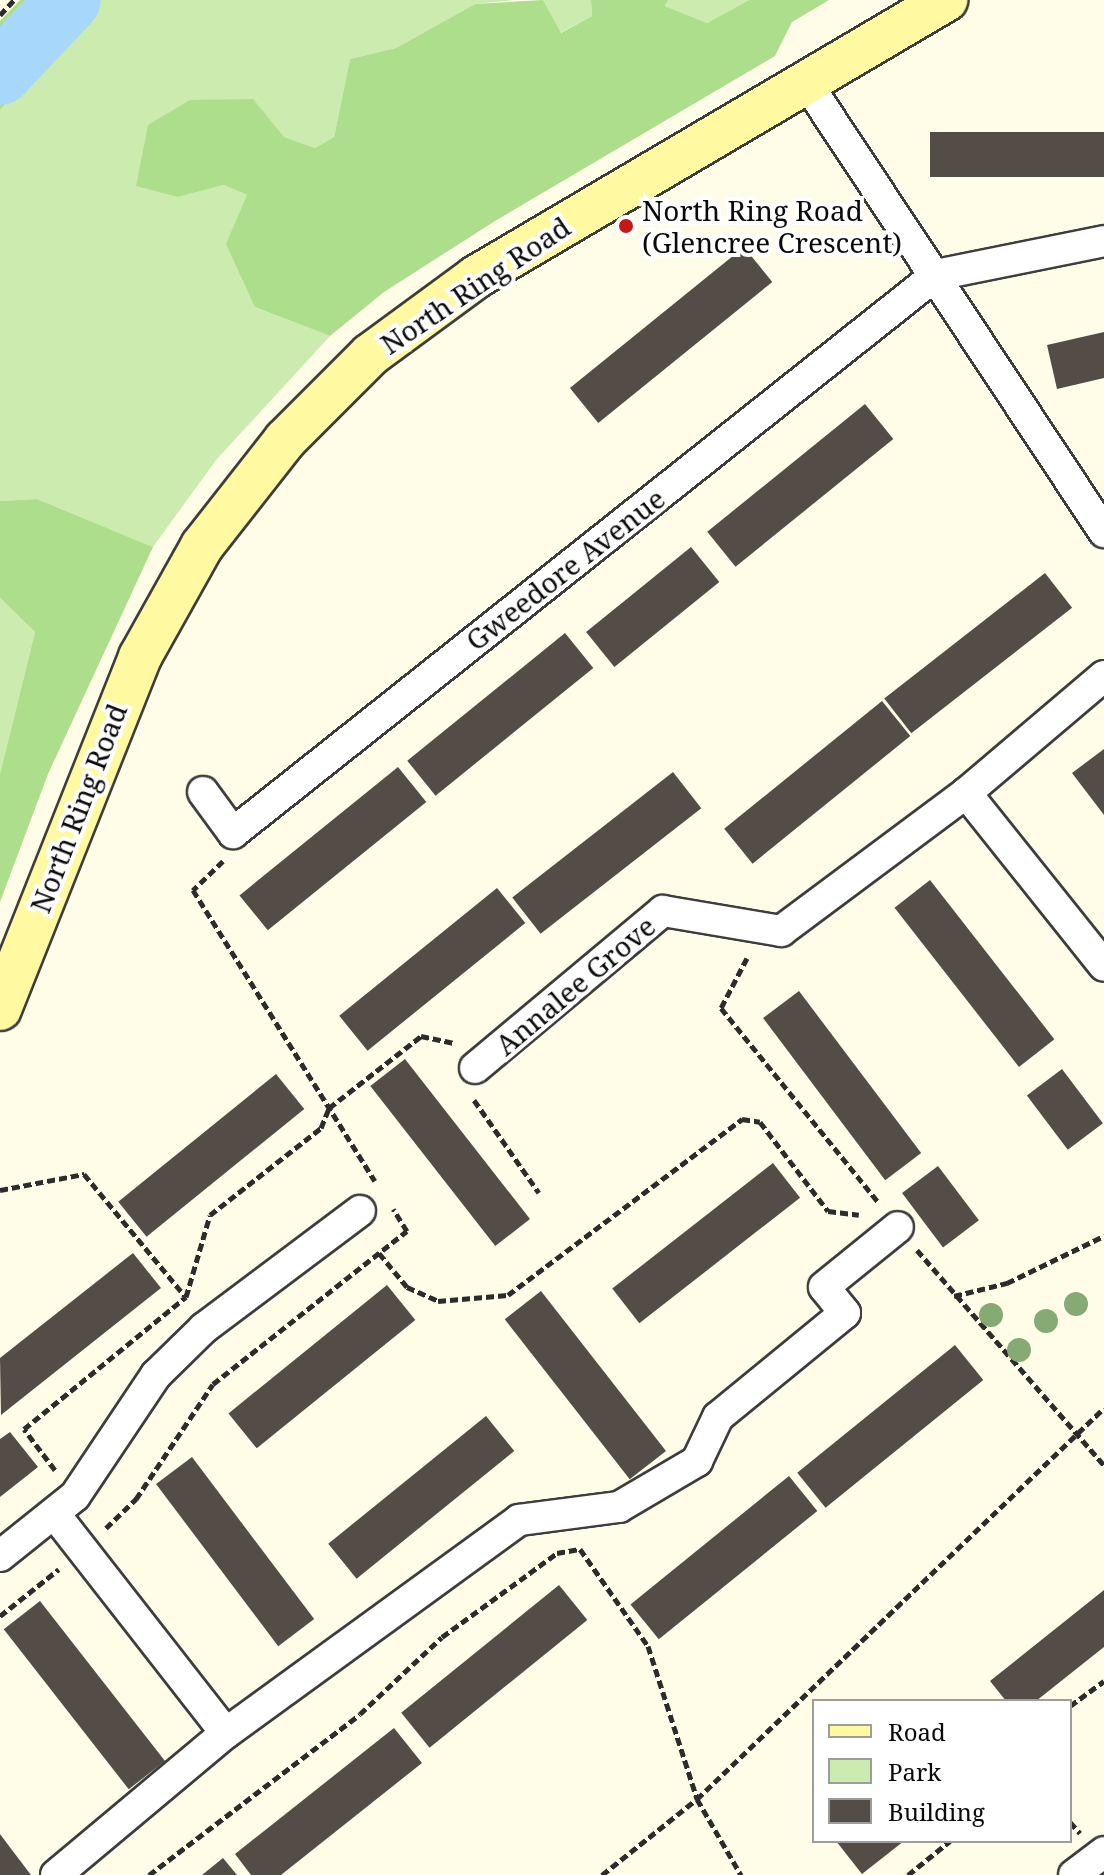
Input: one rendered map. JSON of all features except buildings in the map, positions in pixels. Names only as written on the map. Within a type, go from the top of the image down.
[{"type":"main road","name":"North Ring Road","points":[[0,1009],[145,645],[202,546],[285,440],[413,320],[946,0]]},
{"type":"street","points":[[806,82],[1104,532]]},
{"type":"street","points":[[936,275],[1104,241]]},
{"type":"street","name":"Gweedore Avenue","points":[[233,833],[936,275]]},
{"type":"street","name":"Annalee Grove","points":[[475,1068],[663,911],[781,931],[966,793],[1104,676]]},
{"type":"street","points":[[203,792],[233,833]]},
{"type":"street","points":[[966,793],[1104,966]]},
{"type":"street","points":[[0,1556],[66,1506],[156,1375],[204,1328],[360,1211]]},
{"type":"street","points":[[56,1875],[226,1733],[519,1520],[619,1507],[697,1461],[718,1417],[845,1313],[824,1287],[889,1216]]},
{"type":"street","points":[[66,1506],[83,1551],[226,1733]]},
{"type":"street","points":[[1074,1875],[1104,1852]]},
{"type":"path","points":[[0,15],[14,0]]},
{"type":"path","points":[[0,1616],[83,1551],[136,1499],[213,1384],[407,1231],[193,890],[220,869],[233,833]]},
{"type":"path","points":[[721,1008],[763,928]]},
{"type":"path","points":[[66,1506],[24,1429],[186,1297],[210,1215],[321,1128],[329,1108],[421,1036],[449,1036],[475,1068],[470,1094],[539,1193]]},
{"type":"path","points":[[379,1253],[407,1287],[438,1301],[508,1295],[742,1119],[760,1122],[828,1211],[866,1217],[889,1216]]},
{"type":"path","points":[[0,1190],[84,1174],[186,1297],[204,1328]]},
{"type":"path","points":[[954,1296],[1007,1283],[1104,1236]]},
{"type":"path","points":[[602,1875],[697,1799],[1104,1408]]},
{"type":"path","points":[[584,1512],[580,1549],[648,1646],[697,1799],[741,1875]]},
{"type":"path","points":[[149,1875],[360,1714],[442,1637],[557,1553],[580,1549]]},
{"type":"path","points":[[1072,1705],[1104,1681]]},
{"type":"path","points":[[908,1875],[948,1843]]},
{"type":"green space","points":[[20,0],[102,0],[0,110],[0,21]]},
{"type":"green space","points":[[102,0],[515,0],[475,4],[396,48],[350,59],[334,137],[315,148],[284,137],[178,197],[224,185],[247,195],[255,307],[330,336],[216,460],[153,547],[37,499],[0,501],[0,110]]},
{"type":"green space","points":[[543,0],[591,0],[592,16],[560,33]]},
{"type":"green space","points":[[543,0],[561,33],[592,16],[591,0],[668,0],[665,6],[707,23],[749,0],[829,0],[792,22],[775,56],[495,221],[384,292],[330,336],[255,307],[226,244],[247,195],[224,185],[178,197],[136,186],[148,125],[190,100],[253,99],[284,137],[315,148],[334,137],[350,59],[396,48],[475,4]]},
{"type":"green space","points":[[668,0],[749,0],[707,23],[665,6]]},
{"type":"green space","points":[[37,499],[153,547],[48,774],[0,902],[0,774],[35,632],[0,598],[0,501]]},
{"type":"green space","points":[[0,598],[35,632],[0,774]]},
{"type":"waterway","points":[[0,73],[69,0]]},
{"type":"place","name":"North Ring Road (Glencree Crescent)","points":[[626,226]]}]
